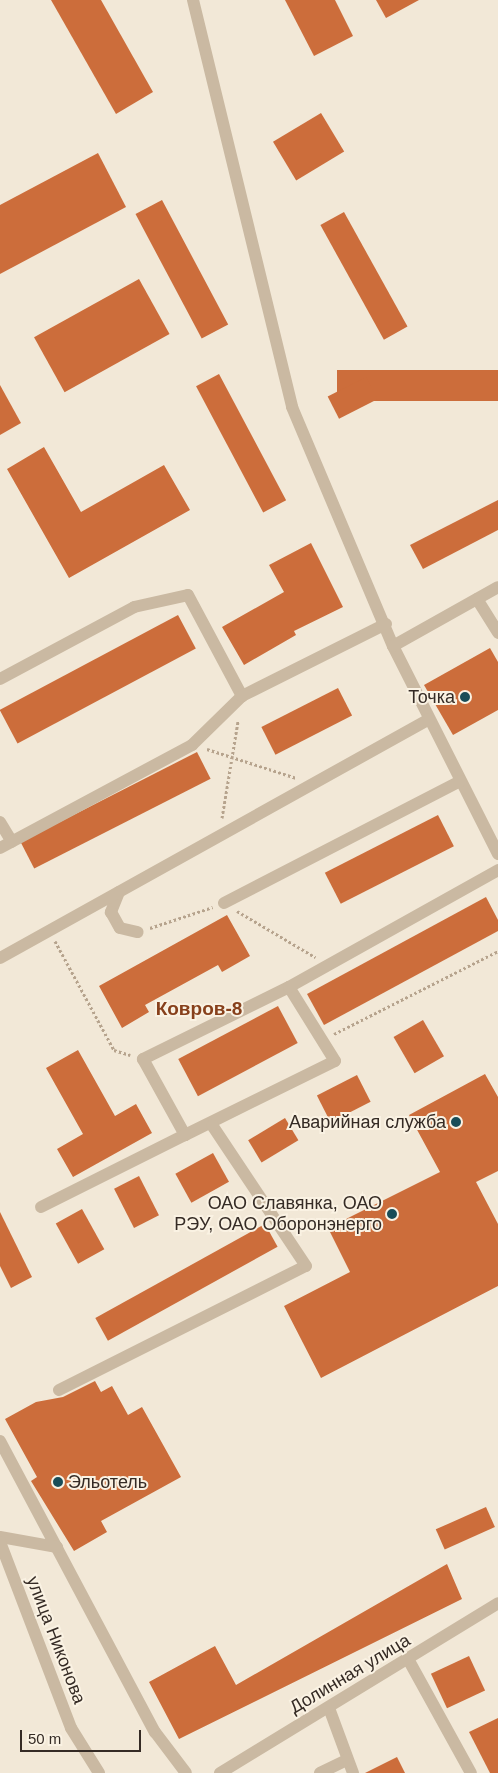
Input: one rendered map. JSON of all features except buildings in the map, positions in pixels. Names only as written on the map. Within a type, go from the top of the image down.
[{"type":"street","points":[[193,0],[292,407],[386,624],[393,646],[498,854]]},
{"type":"street","points":[[393,646],[498,587]]},
{"type":"street","points":[[0,679],[134,607],[188,596],[242,696]]},
{"type":"street","points":[[477,599],[498,633]]},
{"type":"street","points":[[0,848],[192,745],[242,696],[386,624]]},
{"type":"street","points":[[0,958],[311,783],[429,719]]},
{"type":"street","points":[[224,903],[460,781]]},
{"type":"street","points":[[0,822],[12,842]]},
{"type":"street","points":[[185,1135],[143,1060],[289,987],[326,964],[498,870]]},
{"type":"street","points":[[120,892],[111,912],[120,928],[138,932]]},
{"type":"street","points":[[41,1208],[335,1061],[324,1039],[289,987]]},
{"type":"street","points":[[59,1390],[306,1266],[212,1124]]},
{"type":"street","points":[[0,1441],[155,1732],[186,1773]]},
{"type":"street","points":[[0,1537],[57,1547]]},
{"type":"street","name":"улица Никонова","points":[[0,1542],[71,1728],[99,1773]]},
{"type":"street","name":"Долинная улица","points":[[220,1773],[498,1604]]},
{"type":"street","points":[[408,1659],[471,1773]]},
{"type":"street","points":[[329,1708],[347,1760],[354,1773]]},
{"type":"street","points":[[320,1773],[347,1760]]},
{"type":"path","points":[[218,837],[242,696]]},
{"type":"path","points":[[192,745],[232,754],[311,783]]},
{"type":"path","points":[[138,932],[224,903],[326,964]]},
{"type":"path","points":[[49,931],[114,1050],[143,1060]]},
{"type":"path","points":[[324,1039],[498,951]]},
{"type":"place","name":"Точка","points":[[465,697]]},
{"type":"place","name":"Аварийная служба","points":[[456,1122]]},
{"type":"place","name":"ОАО Славянка, ОАО РЭУ, ОАО Оборонэнерго","points":[[392,1214]]},
{"type":"place","name":"Эльотель","points":[[58,1482]]},
{"type":"district","name":"Ковров-8","points":[[199,1009]]}]
